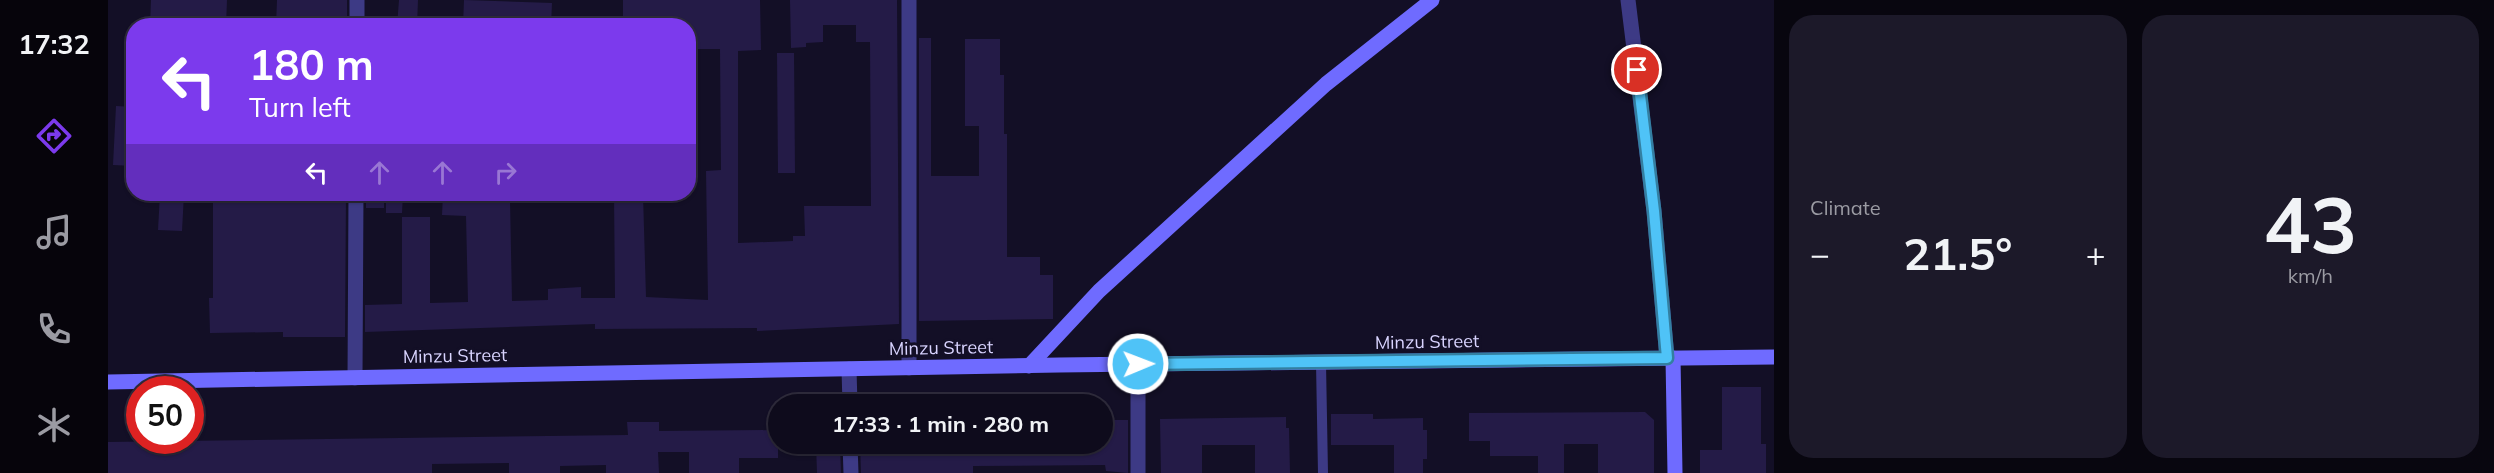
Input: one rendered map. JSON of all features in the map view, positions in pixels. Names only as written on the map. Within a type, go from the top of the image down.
[{"type":"main road","points":[[1029,366],[1099,291],[1326,84],[1432,0]]},
{"type":"main road","name":"Minzu Street","points":[[108,382],[1138,364],[1774,357]]},
{"type":"main road","points":[[1670,358],[1675,473]]},
{"type":"street","points":[[357,0],[357,18]]},
{"type":"street","points":[[909,0],[909,368]]},
{"type":"street","points":[[1628,0],[1670,358]]},
{"type":"street","points":[[355,378],[356,201]]},
{"type":"street","points":[[1138,364],[1138,473]]},
{"type":"street","points":[[849,369],[850,394]]},
{"type":"street","points":[[850,454],[851,473]]},
{"type":"lane","points":[[1322,363],[1323,473]]},
{"type":"building","points":[[151,0],[227,0],[226,18],[150,18]]},
{"type":"building","points":[[277,0],[347,0],[347,18],[276,18]]},
{"type":"building","points":[[399,0],[418,0],[417,18],[398,18]]},
{"type":"building","points":[[464,0],[552,3],[551,18],[463,18]]},
{"type":"building","points":[[623,0],[760,0],[761,50],[738,51],[738,243],[793,241],[793,236],[805,236],[804,206],[871,206],[870,42],[856,42],[856,25],[823,25],[823,42],[806,43],[806,47],[791,48],[790,0],[897,0],[899,324],[757,331],[757,328],[595,329],[595,324],[365,332],[365,305],[402,304],[402,217],[430,217],[430,303],[468,302],[466,216],[442,215],[443,201],[510,201],[512,301],[548,300],[548,289],[581,287],[581,298],[615,298],[614,201],[643,201],[646,297],[708,300],[706,171],[721,170],[720,49],[696,49],[696,18],[623,18]]},
{"type":"building","points":[[919,38],[931,38],[931,176],[979,176],[979,126],[965,126],[965,39],[1000,39],[1000,75],[1004,75],[1004,134],[1007,134],[1007,257],[1040,257],[1040,275],[1053,275],[1053,319],[919,321]]},
{"type":"building","points":[[777,53],[794,53],[795,173],[778,173]]},
{"type":"building","points":[[116,106],[126,107],[126,166],[113,165]]},
{"type":"building","points":[[160,201],[184,201],[182,231],[158,230]]},
{"type":"building","points":[[213,201],[346,201],[345,337],[283,337],[283,332],[210,333],[209,298],[213,298]]},
{"type":"building","points":[[366,201],[384,201],[384,208],[366,208]]},
{"type":"building","points":[[386,201],[403,201],[402,213],[386,213]]},
{"type":"building","points":[[1722,387],[1761,387],[1761,444],[1766,444],[1766,473],[1700,473],[1700,450],[1722,450]]},
{"type":"building","points":[[1645,412],[1654,420],[1654,473],[1598,473],[1598,444],[1564,444],[1564,473],[1538,473],[1538,456],[1490,456],[1490,441],[1469,441],[1469,413]]},
{"type":"building","points":[[1331,414],[1373,414],[1373,419],[1423,418],[1423,430],[1427,430],[1427,459],[1423,459],[1423,473],[1394,473],[1394,445],[1331,445]]},
{"type":"building","points":[[1286,417],[1286,428],[1289,428],[1290,473],[1255,473],[1255,445],[1202,445],[1202,473],[1161,473],[1160,419]]},
{"type":"building","points":[[1113,420],[1128,420],[1128,473],[1106,471],[1105,465],[973,466],[973,473],[861,473],[860,454],[1113,454]]},
{"type":"building","points":[[627,422],[659,422],[659,431],[768,430],[768,454],[778,454],[778,458],[739,458],[739,473],[689,473],[689,452],[658,452],[659,473],[606,473],[606,465],[560,466],[560,473],[509,473],[509,463],[432,464],[432,473],[108,473],[108,442],[126,442],[126,454],[204,454],[204,441],[628,435]]},
{"type":"building","points":[[816,454],[840,454],[841,473],[817,473]]},
{"type":"route","points":[[1138,364],[1667,358],[1654,211],[1637,70]]}]
